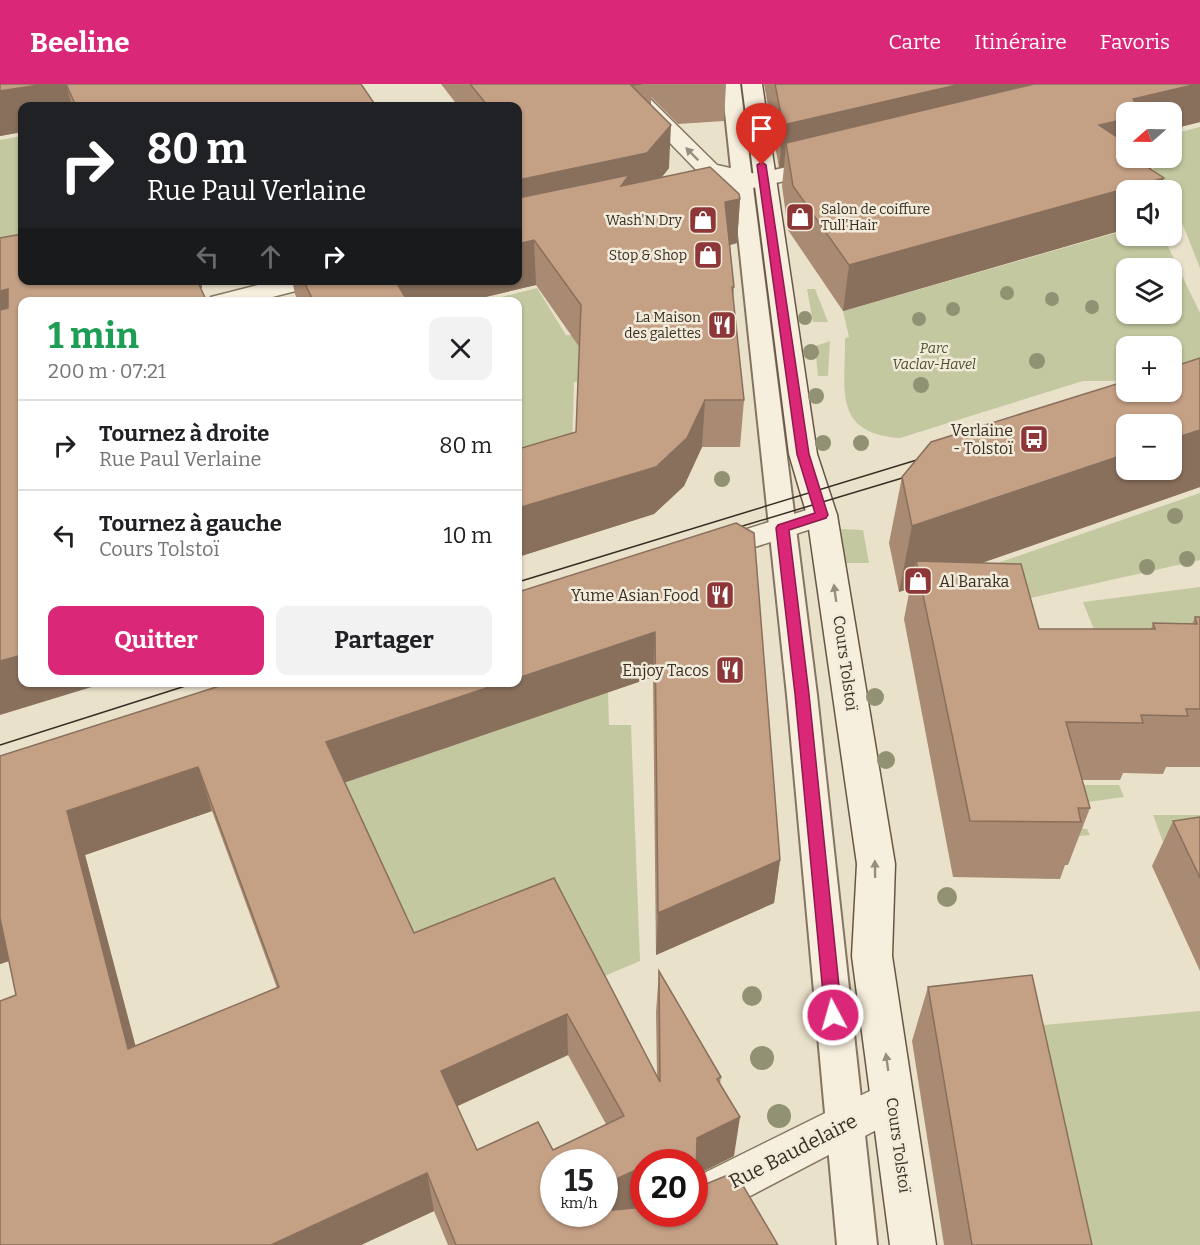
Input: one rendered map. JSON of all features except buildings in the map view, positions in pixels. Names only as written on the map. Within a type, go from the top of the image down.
[{"type":"main road","points":[[623,84],[710,171],[749,181]]},
{"type":"main road","name":"Cours Tolstoï","points":[[752,84],[749,181],[803,454],[822,515],[876,864],[872,956],[913,1245]]},
{"type":"main road","points":[[664,201],[846,161]]},
{"type":"main road","points":[[238,297],[287,285]]},
{"type":"main road","points":[[683,560],[822,515]]},
{"type":"main road","name":"Rue Baudelaire","points":[[708,1195],[892,1100]]},
{"type":"lane","name":"Cours Tolstoï","points":[[731,84],[749,181],[782,528],[802,694],[857,1245]]},
{"type":"green space","points":[[1200,127],[1200,268],[1182,224],[1182,180],[1160,180],[1153,168],[1182,168],[1182,132]]},
{"type":"green space","points":[[18,137],[18,278],[0,282],[0,140]]},
{"type":"green space","name":"Parc Vaclav-Havel","points":[[1116,233],[1116,246],[1168,246],[1174,258],[1116,258],[1116,324],[1182,324],[1182,276],[1200,313],[1200,366],[1182,370],[1182,336],[1116,336],[1116,381],[1083,381],[900,438],[878,434],[862,427],[853,417],[847,405],[845,390],[845,338],[849,337],[843,311]]},
{"type":"green space","points":[[537,288],[566,335],[588,336],[589,381],[574,382],[572,449],[522,488],[522,297],[502,297]]},
{"type":"green space","points":[[807,289],[815,289],[828,322],[813,322]]},
{"type":"green space","points":[[830,341],[828,376],[818,376],[815,346]]},
{"type":"green space","points":[[1200,493],[1200,560],[1004,604],[992,565]]},
{"type":"green space","points":[[841,529],[863,530],[869,563],[846,563]]},
{"type":"green space","points":[[1200,587],[1200,624],[1096,635],[1083,602]]},
{"type":"green space","points":[[608,692],[609,725],[631,725],[640,961],[588,983],[421,975],[335,786]]},
{"type":"green space","points":[[1051,785],[1119,785],[1124,797],[1066,805],[1074,828],[1087,829],[1090,835],[1070,837]]},
{"type":"green space","points":[[1153,815],[1200,815],[1200,853],[1169,858]]},
{"type":"green space","points":[[1200,1011],[1200,1245],[1055,1245],[1010,1028]]},
{"type":"tram line","points":[[522,581],[933,455]]},
{"type":"tram line","points":[[726,531],[919,473]]},
{"type":"tram line","points":[[0,745],[182,687]]},
{"type":"place","name":"Salon de coiffure Tull'Hair","points":[[800,217]]},
{"type":"place","name":"Wash'N Dry","points":[[703,220]]},
{"type":"place","name":"Stop & Shop","points":[[708,255]]},
{"type":"place","name":"La Maison des galettes","points":[[722,325]]},
{"type":"place","name":"Verlaine - Tolstoï","points":[[1034,439]]},
{"type":"place","name":"Al Baraka","points":[[918,581]]},
{"type":"place","name":"Yume Asian Food","points":[[720,595]]},
{"type":"place","name":"Enjoy Tacos","points":[[730,670]]},
{"type":"route","points":[[762,165],[803,454],[822,515],[782,528],[802,694],[833,1015]]}]
